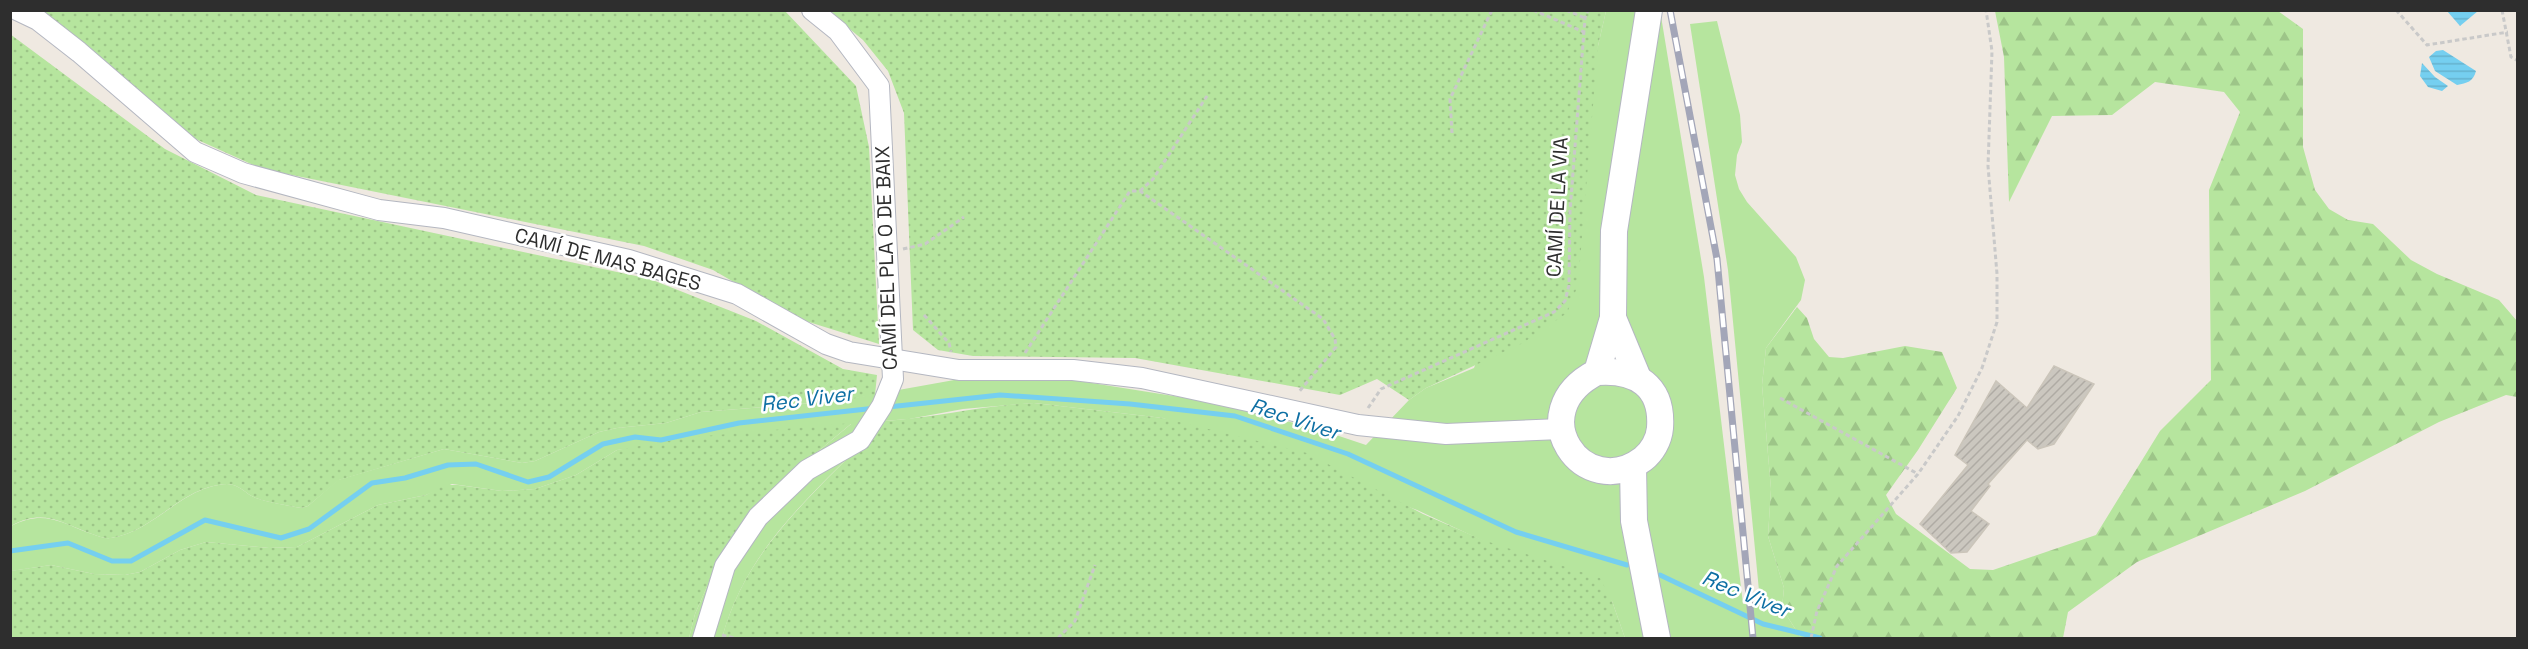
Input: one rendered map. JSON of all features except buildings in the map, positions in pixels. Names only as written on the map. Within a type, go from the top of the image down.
[{"type":"street","name":"CAMÍ DE MAS BAGES","points":[[17,10],[38,20],[79,52],[195,152],[243,173],[379,210],[444,218],[629,260],[737,294],[826,344],[892,370],[916,364],[959,370],[1073,370],[1142,378],[1358,425],[1446,434],[1561,429]]},
{"type":"street","name":"CAMÍ DEL PLA O DE BAIX","points":[[703,639],[725,566],[758,517],[807,470],[860,440],[882,406],[892,370],[879,86],[838,32],[812,10]]},
{"type":"street","points":[[1597,372],[1613,318],[1614,231],[1649,10]]},
{"type":"street","points":[[1613,318],[1638,378],[1653,393],[1661,413],[1660,434],[1650,453],[1633,466],[1617,471],[1600,470],[1582,462],[1568,447],[1561,429],[1562,410],[1568,393],[1581,380],[1597,372],[1618,370],[1638,378]]},
{"type":"street","points":[[1633,466],[1634,521],[1657,639]]},
{"type":"street","points":[[1600,470],[1634,521]]},
{"type":"path","points":[[1452,133],[1450,99],[1492,10]]},
{"type":"path","points":[[1533,10],[1584,32]]},
{"type":"path","points":[[1566,10],[1585,18]]},
{"type":"path","name":"CAMÍ DE LA VIA","points":[[1358,425],[1381,389],[1554,312],[1565,301],[1569,285],[1570,211],[1585,18],[1588,10]]},
{"type":"path","points":[[1811,639],[1818,611],[1837,566],[1918,474],[1958,416],[1982,368],[1996,322],[1997,274],[1988,166],[1992,51],[1986,10]]},
{"type":"path","points":[[2396,10],[2427,45],[2508,32]]},
{"type":"path","points":[[2502,10],[2511,57],[2517,61]]},
{"type":"path","points":[[1140,191],[1153,179],[1207,96]]},
{"type":"path","points":[[1034,357],[1023,356],[1130,191],[1140,191],[1323,319],[1335,339],[1336,347],[1300,393],[1291,394]]},
{"type":"path","points":[[887,254],[924,244],[964,217]]},
{"type":"path","points":[[924,315],[949,343],[951,353]]},
{"type":"path","points":[[916,364],[933,354],[960,353]]},
{"type":"path","points":[[1780,398],[1918,474]]},
{"type":"path","points":[[1058,639],[1075,621],[1095,565]]},
{"type":"green space","points":[[1660,10],[1704,277],[1743,604],[1760,601],[1728,270],[1690,24],[1717,21],[1740,115],[1742,142],[1737,155],[1735,175],[1739,189],[1747,202],[1796,257],[1805,280],[1801,300],[1766,348],[1762,385],[1771,489],[1768,536],[1784,588],[1782,608],[1801,638],[1625,638],[1612,601],[1417,510],[1163,418],[1034,403],[963,409],[909,419],[883,421],[811,495],[767,546],[749,573],[734,604],[722,638],[689,638],[695,614],[722,552],[797,469],[851,424],[617,450],[576,475],[535,489],[502,491],[452,484],[426,495],[378,505],[297,547],[269,548],[206,542],[180,550],[140,572],[125,575],[94,574],[51,565],[11,571],[11,526],[22,521],[50,519],[100,537],[111,538],[141,527],[196,492],[227,484],[239,487],[256,498],[301,508],[308,506],[338,480],[444,449],[522,463],[535,461],[599,432],[617,428],[666,423],[701,412],[837,401],[971,377],[1079,381],[1224,404],[1366,445],[1409,400],[1426,388],[1474,368],[1598,46],[1606,11]]},
{"type":"green space","points":[[31,11],[785,11],[856,86],[869,147],[879,344],[796,318],[713,270],[644,246],[262,169],[189,136]]},
{"type":"green space","points":[[828,11],[1606,11],[1598,46],[1578,285],[1567,313],[1523,343],[1426,388],[1409,400],[1377,379],[1340,395],[1135,358],[973,356],[938,350],[913,330],[904,113],[888,71],[863,40]]},
{"type":"green space","points":[[1995,11],[2278,11],[2303,29],[2303,147],[2315,190],[2329,209],[2348,220],[2373,224],[2411,260],[2437,274],[2499,300],[2517,321],[2517,397],[2506,395],[2439,422],[2305,491],[2137,562],[2068,612],[2063,638],[1801,638],[1782,608],[1784,588],[1768,536],[1771,489],[1762,385],[1766,348],[1797,307],[1807,318],[1814,339],[1829,357],[1843,358],[1905,346],[1942,352],[1957,388],[1886,495],[1896,514],[1970,569],[1993,570],[2096,535],[2160,431],[2211,380],[2209,190],[2240,112],[2224,92],[2155,82],[2112,115],[2052,116],[2009,202],[2004,57]]},
{"type":"green space","points":[[10,34],[165,149],[256,195],[650,279],[756,321],[843,369],[877,375],[875,395],[837,401],[701,412],[666,423],[617,428],[599,432],[535,461],[522,463],[444,449],[339,480],[308,506],[301,508],[261,500],[239,487],[227,484],[196,492],[141,527],[111,538],[100,537],[50,519],[32,518],[11,526]]},
{"type":"green space","points":[[1034,403],[1163,418],[1307,453],[1423,514],[1483,540],[1600,578],[1612,601],[1625,638],[722,638],[734,604],[749,573],[768,546],[811,495],[883,421]]},
{"type":"green space","points":[[852,423],[797,469],[722,552],[695,614],[689,638],[11,638],[10,571],[51,565],[94,574],[125,575],[140,572],[180,550],[206,542],[269,548],[297,547],[378,505],[426,495],[444,485],[502,491],[535,489],[576,475],[617,450],[684,438]]},
{"type":"water","points":[[2447,10],[2478,11],[2460,26]]},
{"type":"water","points":[[2443,50],[2476,71],[2471,80],[2457,85],[2435,71],[2429,57],[2436,51]]},
{"type":"water","points":[[2422,63],[2435,77],[2448,86],[2442,91],[2428,87],[2420,76]]},
{"type":"waterway","name":"Rec Viver","points":[[888,407],[1000,395],[1130,404],[1235,416],[1348,454],[1516,532],[1627,565]]},
{"type":"waterway","name":"Rec Viver","points":[[10,551],[68,543],[112,561],[131,561],[205,520],[281,538],[309,529],[372,483],[405,478],[448,465],[476,464],[528,482],[549,477],[603,444],[635,437],[661,440],[739,423],[876,408]]},
{"type":"waterway","name":"Rec Viver","points":[[1660,575],[1763,624],[1820,638]]},
{"type":"railway","points":[[1670,10],[1717,259],[1753,638]]}]
